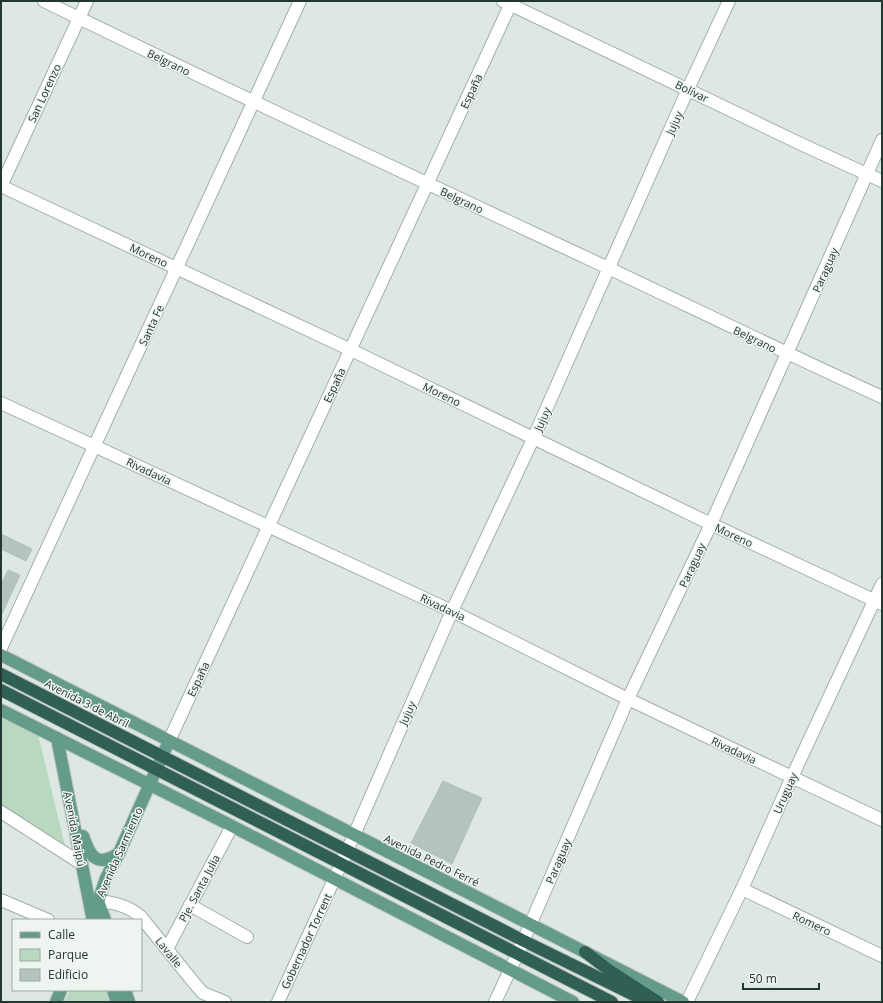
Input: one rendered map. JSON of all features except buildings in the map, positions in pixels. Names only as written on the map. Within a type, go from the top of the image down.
[{"type":"highway","name":"Avenida 3 de Abril","points":[[1,674],[162,756]]},
{"type":"highway","points":[[1,690],[612,1002]]},
{"type":"highway","points":[[162,756],[347,852],[648,1002]]},
{"type":"highway","points":[[585,952],[610,971],[658,1002]]},
{"type":"main road","name":"Avenida 3 de Abril","points":[[1,656],[169,741]]},
{"type":"main road","points":[[1,710],[232,826],[334,880],[573,1002]]},
{"type":"main road","name":"Avenida Maipú","points":[[57,738],[82,864],[93,901],[104,919]]},
{"type":"main road","name":"España","points":[[156,769],[169,741]]},
{"type":"main road","name":"Avenida Pedro Ferré","points":[[169,741],[683,1002]]},
{"type":"main road","name":"Avenida Sarmiento","points":[[93,919],[93,901],[119,853],[156,769]]},
{"type":"main road","points":[[66,782],[88,851],[91,856],[105,860],[110,859],[119,853]]},
{"type":"main road","points":[[56,1002],[62,991]]},
{"type":"main road","points":[[113,991],[117,1002]]},
{"type":"main road","points":[[125,991],[128,1002]]},
{"type":"street","name":"Belgrano","points":[[44,1],[253,102],[882,397]]},
{"type":"street","name":"San Lorenzo","points":[[1,186],[87,1]]},
{"type":"street","name":"Santa Fe","points":[[1,648],[178,268],[300,1]]},
{"type":"street","name":"Jujuy","points":[[341,864],[452,611],[533,439],[610,269],[688,89],[729,1]]},
{"type":"street","name":"Bolívar","points":[[509,2],[882,182]]},
{"type":"street","name":"España","points":[[169,741],[428,184],[509,2]]},
{"type":"street","name":"Paraguay","points":[[496,1002],[524,941],[628,699],[711,524],[882,140]]},
{"type":"street","name":"Moreno","points":[[1,186],[351,350],[533,439],[878,603]]},
{"type":"street","name":"Rivadavia","points":[[1,403],[452,611],[628,699],[882,820]]},
{"type":"street","name":"Uruguay","points":[[687,1002],[742,890],[792,777],[878,603],[882,584]]},
{"type":"street","points":[[1,812],[82,864]]},
{"type":"street","name":"Pje. Santa Julia","points":[[167,949],[232,826]]},
{"type":"street","name":"Gobernador Torrent","points":[[278,1002],[341,864]]},
{"type":"street","name":"Romero","points":[[742,890],[882,956]]},
{"type":"street","points":[[1,900],[46,919]]},
{"type":"street","name":"Lavalle","points":[[93,901],[110,902],[132,909],[141,917],[194,984],[203,993],[225,1002]]},
{"type":"street","points":[[190,905],[247,937]]},
{"type":"green space","points":[[1,716],[38,734],[65,846],[1,805]]},
{"type":"green space","points":[[70,991],[107,991],[110,1002],[64,1002]]}]
